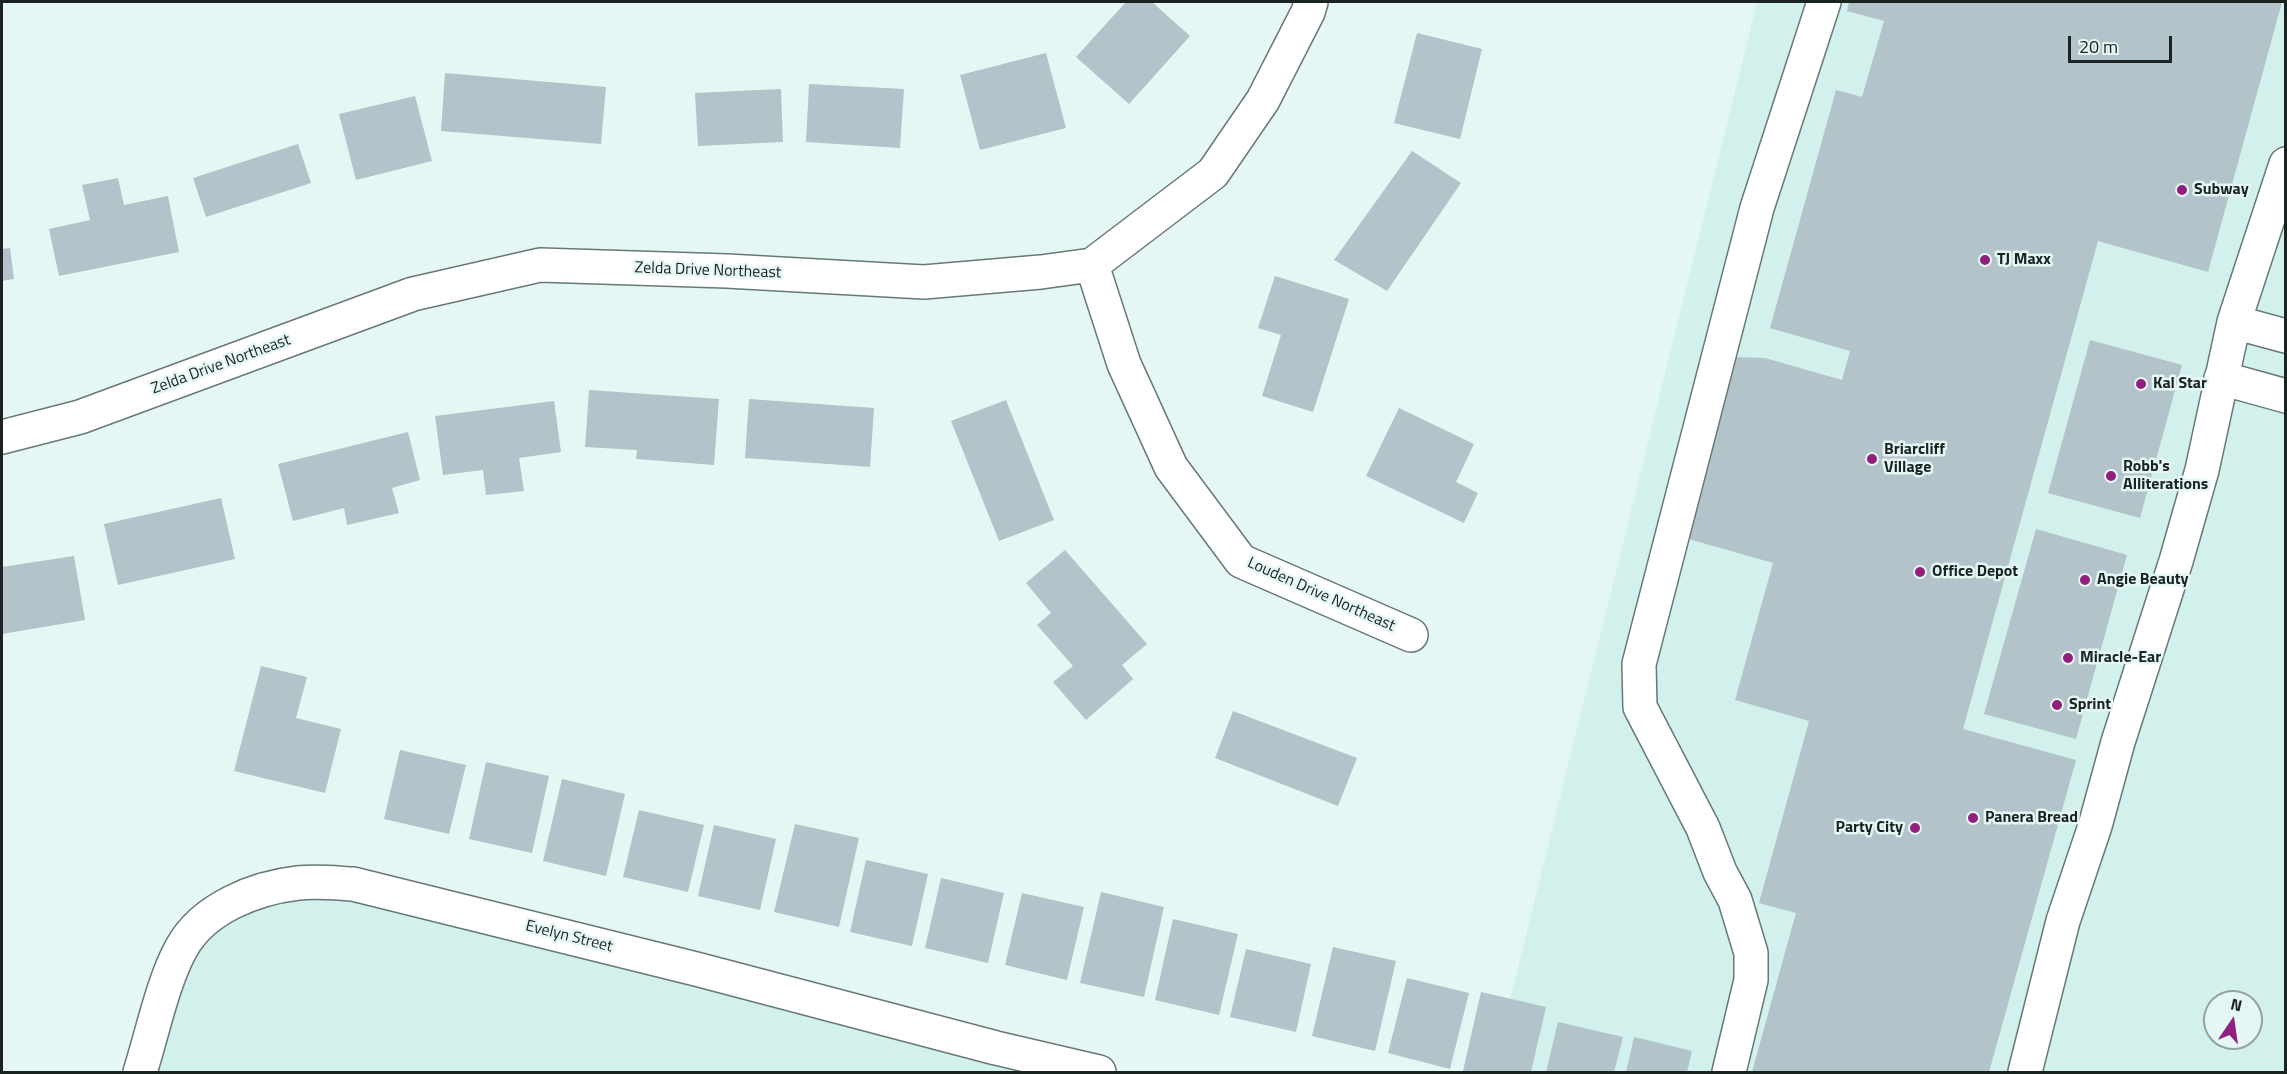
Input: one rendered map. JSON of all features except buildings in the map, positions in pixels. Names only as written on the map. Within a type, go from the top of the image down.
[{"type":"street","name":"Zelda Drive Northeast","points":[[2,437],[80,417],[414,294],[540,265],[727,271],[924,282],[1041,272],[1092,265],[1213,174],[1263,100],[1311,2]]},
{"type":"street","points":[[1729,1072],[1750,980],[1751,953],[1735,900],[1720,872],[1703,828],[1640,707],[1639,664],[1757,208],[1824,2]]},
{"type":"street","points":[[2025,1072],[2063,921],[2095,826],[2118,742],[2202,470],[2235,322],[2286,164]]},
{"type":"street","name":"Louden Drive Northeast","points":[[1092,265],[1124,364],[1172,467],[1241,561],[1411,635]]},
{"type":"street","points":[[2235,322],[2286,336]]},
{"type":"street","points":[[2222,378],[2286,396]]},
{"type":"street","name":"Evelyn Street","points":[[141,1072],[169,977],[182,946],[202,921],[244,896],[299,883],[353,884],[696,969],[996,1048],[1099,1072]]},
{"type":"shaded area","points":[[1757,2],[2285,2],[2285,1072],[1492,1072]]},
{"type":"shaded area","points":[[307,875],[1113,1072],[149,1072],[193,947]]},
{"type":"place","name":"Subway","points":[[2182,190]]},
{"type":"place","name":"TJ Maxx","points":[[1985,260]]},
{"type":"place","name":"Kal Star","points":[[2141,384]]},
{"type":"place","name":"Briarcliff Village","points":[[1872,459]]},
{"type":"place","name":"Robb's Alliterations","points":[[2111,476]]},
{"type":"place","name":"Office Depot","points":[[1920,572]]},
{"type":"place","name":"Angie Beauty","points":[[2085,580]]},
{"type":"place","name":"Miracle-Ear","points":[[2068,658]]},
{"type":"place","name":"Sprint","points":[[2057,705]]},
{"type":"place","name":"Panera Bread","points":[[1973,818]]},
{"type":"place","name":"Party City","points":[[1915,828]]}]
